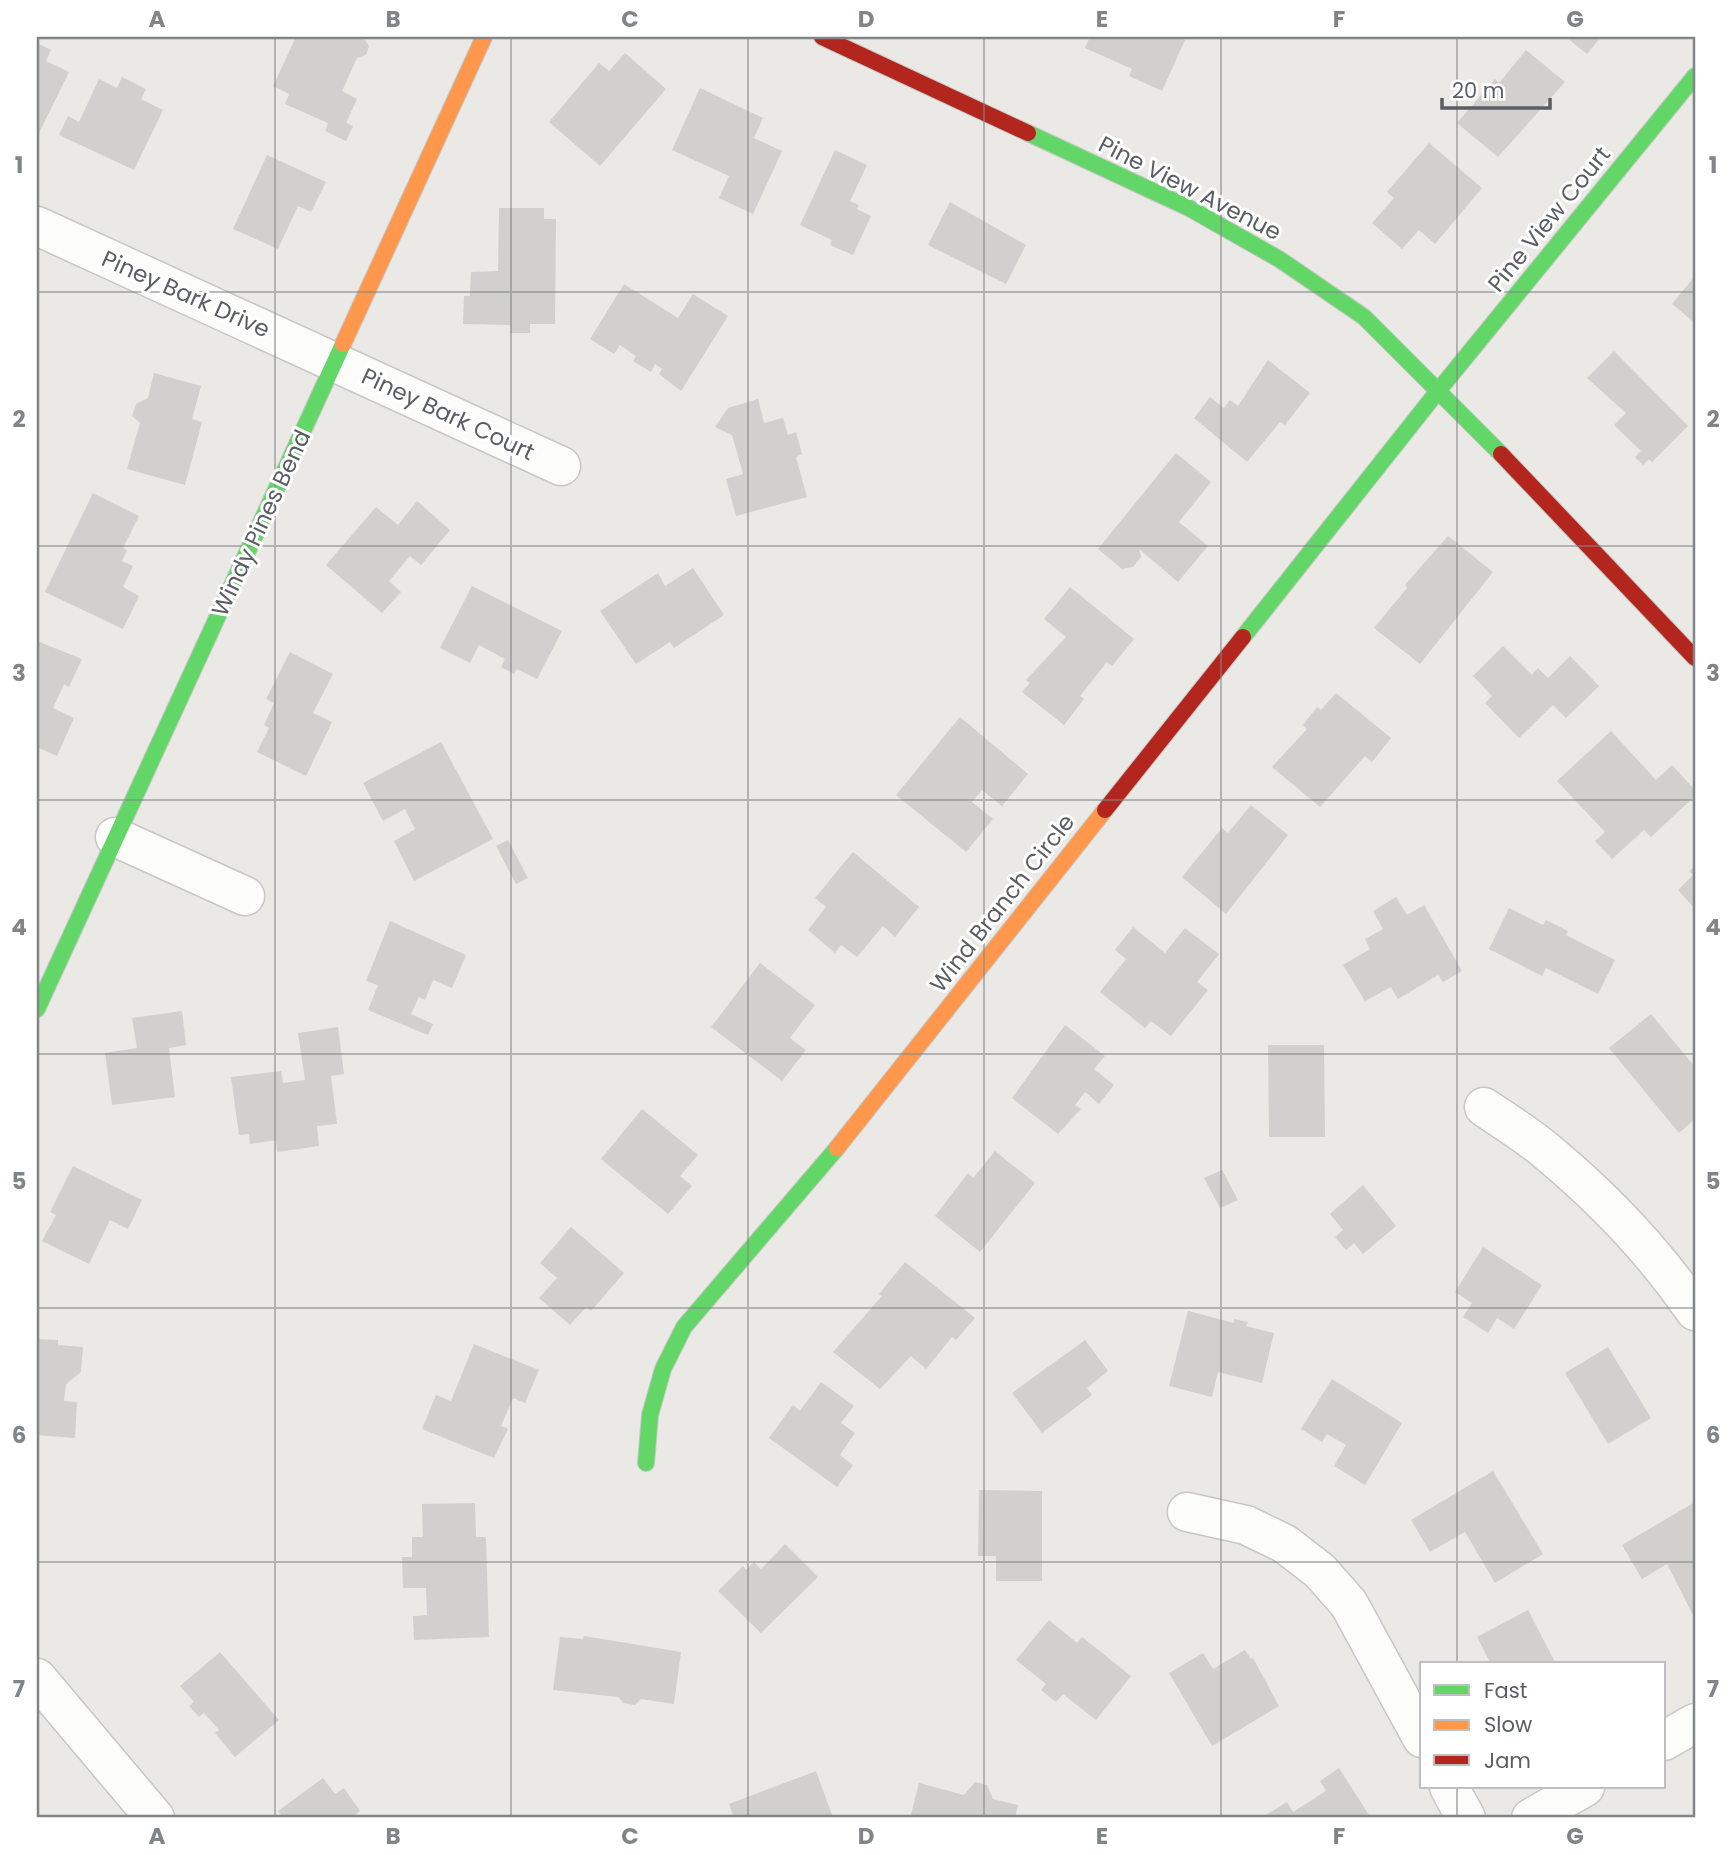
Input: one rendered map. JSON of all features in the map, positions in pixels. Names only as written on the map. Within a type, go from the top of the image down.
[{"type":"street","name":"Windy Pines Bend","points":[[37,1009],[484,37]]},
{"type":"street","name":"Pine View Avenue","points":[[822,37],[1189,208],[1279,259],[1364,317],[1695,658]]},
{"type":"street","name":"Pine View Court","points":[[1438,391],[1695,76]]},
{"type":"street","name":"Piney Bark Drive","points":[[37,226],[335,362]]},
{"type":"street","name":"Piney Bark Court","points":[[335,362],[561,466]]},
{"type":"street","name":"Wind Branch Circle","points":[[646,1463],[650,1415],[663,1369],[684,1327],[816,1175],[1438,391]]},
{"type":"street","points":[[115,837],[245,896]]},
{"type":"street","points":[[1484,1107],[1544,1149],[1616,1214],[1670,1275],[1695,1311]]},
{"type":"street","points":[[1187,1512],[1246,1525],[1285,1544],[1320,1571],[1349,1604],[1420,1734]]},
{"type":"street","points":[[37,1678],[155,1818]]},
{"type":"street","points":[[1666,1740],[1695,1723]]},
{"type":"street","points":[[1450,1788],[1466,1818]]},
{"type":"street","points":[[1531,1818],[1583,1788]]},
{"type":"building","points":[[296,37],[357,37],[365,40],[369,46],[366,55],[357,58],[342,91],[357,99],[346,123],[353,126],[346,141],[325,131],[328,123],[285,104],[289,94],[273,86]]},
{"type":"building","points":[[1090,37],[1178,37],[1185,40],[1162,91],[1129,76],[1132,69],[1085,48]]},
{"type":"building","points":[[1566,37],[1601,37],[1587,54]]},
{"type":"building","points":[[37,43],[51,50],[46,61],[69,72],[39,133],[37,132]]},
{"type":"building","points":[[1526,50],[1565,82],[1498,157],[1457,123],[1495,79],[1499,83]]},
{"type":"building","points":[[625,53],[666,89],[600,166],[549,122],[599,63],[609,71]]},
{"type":"building","points":[[122,77],[146,89],[141,99],[163,110],[134,170],[59,135],[68,116],[79,122],[99,79],[117,88]]},
{"type":"building","points":[[700,88],[763,118],[754,138],[782,151],[753,214],[719,198],[729,176],[672,150]]},
{"type":"building","points":[[1429,143],[1482,188],[1435,244],[1419,230],[1402,249],[1372,223],[1394,198],[1387,192]]},
{"type":"building","points":[[835,150],[867,165],[850,201],[859,205],[857,209],[871,216],[853,255],[830,245],[832,240],[800,225]]},
{"type":"building","points":[[267,155],[326,182],[311,212],[298,206],[278,249],[233,229]]},
{"type":"building","points":[[950,202],[1026,245],[1006,284],[928,245]]},
{"type":"building","points":[[499,208],[544,208],[544,219],[556,219],[555,324],[530,324],[530,333],[510,333],[510,325],[463,324],[464,296],[470,296],[471,272],[498,271]]},
{"type":"building","points":[[1695,276],[1695,323],[1672,304]]},
{"type":"building","points":[[624,284],[678,318],[693,294],[728,316],[681,391],[659,374],[662,369],[655,364],[651,372],[633,361],[636,356],[620,345],[614,354],[590,339]]},
{"type":"building","points":[[1614,351],[1688,426],[1652,462],[1649,459],[1643,465],[1635,457],[1641,451],[1614,425],[1626,413],[1587,378]]},
{"type":"building","points":[[1268,360],[1310,393],[1285,425],[1280,422],[1247,462],[1194,418],[1210,397],[1224,408],[1230,400],[1238,406]]},
{"type":"building","points":[[154,373],[201,386],[192,419],[202,422],[185,485],[127,469],[140,423],[132,416],[136,404],[148,398]]},
{"type":"building","points":[[758,399],[764,423],[783,418],[788,435],[796,432],[802,454],[796,457],[807,497],[736,516],[726,479],[743,474],[732,435],[715,427],[728,408]]},
{"type":"building","points":[[1176,453],[1211,482],[1179,522],[1208,546],[1178,582],[1139,549],[1141,557],[1133,567],[1122,569],[1098,549]]},
{"type":"building","points":[[93,493],[139,516],[123,548],[127,550],[122,561],[133,566],[123,587],[139,596],[123,629],[45,592]]},
{"type":"building","points":[[417,501],[450,530],[421,565],[410,556],[389,581],[401,592],[382,613],[326,565],[376,507],[398,525]]},
{"type":"building","points":[[1448,536],[1493,572],[1420,664],[1374,628],[1407,588],[1405,585]]},
{"type":"building","points":[[693,568],[724,615],[674,648],[670,642],[636,664],[600,611],[658,573],[665,586]]},
{"type":"building","points":[[472,586],[562,631],[537,679],[517,669],[514,674],[501,667],[505,659],[479,645],[470,663],[440,648]]},
{"type":"building","points":[[1070,587],[1134,639],[1112,666],[1107,662],[1080,696],[1084,699],[1064,725],[1022,692],[1030,683],[1026,680],[1066,637],[1044,619]]},
{"type":"building","points":[[37,641],[82,659],[69,687],[64,684],[53,708],[74,718],[57,756],[37,747]]},
{"type":"building","points":[[1503,646],[1532,675],[1538,668],[1548,678],[1570,656],[1599,686],[1566,718],[1553,705],[1519,738],[1485,703],[1492,696],[1473,676]]},
{"type":"building","points":[[290,652],[333,674],[313,713],[332,722],[306,776],[257,752],[269,728],[264,725],[274,703],[266,699]]},
{"type":"building","points":[[1336,693],[1391,738],[1372,762],[1365,756],[1320,807],[1272,767],[1307,729],[1303,725],[1317,707],[1321,710]]},
{"type":"building","points":[[960,717],[1028,774],[1002,806],[982,790],[972,802],[993,819],[966,852],[896,795]]},
{"type":"building","points":[[1611,731],[1656,780],[1672,765],[1695,790],[1695,796],[1651,837],[1644,830],[1612,859],[1595,841],[1605,832],[1557,781]]},
{"type":"building","points":[[441,742],[493,839],[414,881],[394,841],[415,829],[405,809],[383,821],[363,783]]},
{"type":"building","points":[[1251,805],[1288,835],[1226,914],[1182,877],[1222,828],[1228,833]]},
{"type":"building","points":[[508,840],[528,878],[516,884],[496,846]]},
{"type":"building","points":[[853,852],[919,907],[895,937],[883,926],[857,957],[841,945],[835,953],[808,930],[826,907],[815,898]]},
{"type":"building","points":[[1695,866],[1695,909],[1678,890],[1693,875],[1689,871]]},
{"type":"building","points":[[1396,897],[1407,915],[1424,905],[1462,971],[1443,982],[1438,975],[1398,999],[1391,987],[1365,1001],[1343,965],[1370,949],[1365,939],[1383,929],[1373,911]]},
{"type":"building","points":[[1509,908],[1543,925],[1546,920],[1568,931],[1566,935],[1615,960],[1598,994],[1546,968],[1542,976],[1489,949]]},
{"type":"building","points":[[390,921],[466,955],[452,988],[433,980],[425,1000],[419,997],[411,1014],[433,1024],[428,1035],[368,1010],[378,985],[366,981]]},
{"type":"building","points":[[1133,927],[1165,953],[1185,928],[1219,954],[1197,982],[1208,990],[1171,1036],[1151,1021],[1145,1028],[1100,992],[1126,959],[1115,950]]},
{"type":"building","points":[[760,963],[815,1005],[790,1038],[806,1050],[782,1081],[711,1027]]},
{"type":"building","points":[[182,1011],[186,1045],[169,1048],[175,1097],[112,1105],[105,1053],[137,1048],[132,1018]]},
{"type":"building","points":[[1651,1014],[1695,1067],[1695,1119],[1679,1133],[1609,1048]]},
{"type":"building","points":[[1065,1025],[1105,1056],[1094,1069],[1114,1085],[1099,1104],[1085,1092],[1075,1105],[1081,1109],[1058,1134],[1012,1098]]},
{"type":"building","points":[[338,1027],[344,1074],[331,1076],[337,1124],[317,1126],[319,1146],[277,1152],[276,1140],[250,1144],[249,1134],[239,1135],[231,1077],[281,1071],[283,1083],[305,1080],[298,1033]]},
{"type":"building","points":[[1268,1045],[1324,1045],[1325,1137],[1269,1137]]},
{"type":"building","points":[[642,1109],[698,1155],[680,1176],[692,1186],[668,1214],[601,1159]]},
{"type":"building","points":[[995,1151],[1035,1183],[980,1252],[935,1216],[968,1173],[973,1178]]},
{"type":"building","points":[[73,1166],[142,1200],[128,1229],[110,1220],[89,1264],[42,1241],[56,1215],[50,1212]]},
{"type":"building","points":[[1222,1170],[1238,1200],[1220,1208],[1204,1178]]},
{"type":"building","points":[[1363,1185],[1396,1226],[1363,1254],[1354,1243],[1346,1250],[1335,1237],[1343,1230],[1330,1214]]},
{"type":"building","points":[[571,1227],[624,1273],[591,1311],[586,1307],[570,1325],[539,1298],[557,1278],[540,1263]]},
{"type":"building","points":[[1483,1247],[1542,1285],[1514,1329],[1497,1318],[1488,1333],[1463,1317],[1472,1303],[1455,1292]]},
{"type":"building","points":[[905,1262],[975,1318],[956,1340],[952,1337],[926,1369],[911,1356],[880,1389],[833,1352],[882,1296],[879,1294]]},
{"type":"building","points":[[1188,1311],[1234,1323],[1234,1319],[1248,1322],[1246,1326],[1274,1333],[1262,1383],[1218,1372],[1212,1397],[1169,1386]]},
{"type":"building","points":[[37,1339],[58,1340],[58,1345],[83,1347],[81,1372],[66,1384],[64,1401],[77,1402],[75,1438],[37,1435]]},
{"type":"building","points":[[1085,1340],[1108,1371],[1087,1388],[1092,1395],[1042,1433],[1012,1393]]},
{"type":"building","points":[[474,1344],[539,1370],[525,1403],[513,1398],[501,1426],[508,1429],[494,1458],[422,1429],[436,1395],[451,1401]]},
{"type":"building","points":[[1608,1347],[1651,1418],[1608,1444],[1565,1373]]},
{"type":"building","points":[[1332,1379],[1402,1423],[1365,1485],[1334,1466],[1346,1445],[1327,1434],[1322,1442],[1301,1429]]},
{"type":"building","points":[[821,1382],[854,1406],[841,1423],[855,1433],[840,1455],[853,1465],[837,1487],[769,1438],[793,1405],[800,1411]]},
{"type":"building","points":[[1493,1471],[1543,1554],[1495,1583],[1465,1532],[1430,1552],[1411,1520]]},
{"type":"building","points":[[979,1490],[1042,1491],[1042,1581],[996,1581],[996,1556],[978,1556]]},
{"type":"building","points":[[1695,1502],[1693,1615],[1667,1564],[1642,1579],[1622,1545]]},
{"type":"building","points":[[475,1503],[476,1537],[486,1537],[489,1637],[414,1640],[413,1616],[427,1615],[426,1588],[403,1588],[402,1557],[412,1557],[412,1537],[423,1537],[422,1504]]},
{"type":"building","points":[[785,1544],[818,1577],[761,1633],[718,1591],[743,1566],[746,1570],[754,1562],[761,1569]]},
{"type":"building","points":[[1528,1610],[1555,1662],[1490,1662],[1477,1637]]},
{"type":"building","points":[[1049,1620],[1077,1643],[1082,1637],[1131,1676],[1096,1720],[1063,1694],[1056,1702],[1041,1690],[1046,1684],[1016,1660]]},
{"type":"building","points":[[584,1636],[681,1652],[674,1704],[641,1699],[635,1705],[623,1703],[618,1697],[553,1690],[560,1637],[583,1639]]},
{"type":"building","points":[[1245,1650],[1251,1659],[1253,1658],[1279,1706],[1212,1746],[1169,1673],[1203,1653],[1213,1669]]},
{"type":"building","points":[[220,1652],[279,1720],[235,1757],[215,1733],[219,1730],[204,1713],[199,1717],[189,1706],[194,1702],[180,1686]]},
{"type":"building","points":[[1339,1768],[1371,1818],[1261,1818],[1287,1802],[1293,1812],[1326,1791],[1320,1781]]},
{"type":"building","points":[[816,1771],[832,1815],[823,1818],[734,1818],[729,1804]]},
{"type":"building","points":[[323,1778],[335,1794],[344,1788],[360,1811],[351,1818],[284,1818],[278,1811]]},
{"type":"building","points":[[975,1782],[987,1785],[993,1799],[1018,1805],[1015,1818],[910,1818],[919,1783],[964,1795]]},
{"type":"traffic: fast","points":[[1243,637],[1438,391],[1695,76]]},
{"type":"traffic: fast","points":[[1028,133],[1189,208],[1279,259],[1364,317],[1501,454]]},
{"type":"traffic: fast","points":[[37,1009],[343,344]]},
{"type":"traffic: fast","points":[[646,1463],[650,1415],[663,1369],[684,1327],[837,1148]]},
{"type":"traffic: slow","points":[[343,344],[484,37]]},
{"type":"traffic: slow","points":[[837,1148],[1105,810]]},
{"type":"traffic: jam","points":[[822,37],[1028,133]]},
{"type":"traffic: jam","points":[[1501,454],[1695,658]]},
{"type":"traffic: jam","points":[[1105,810],[1243,637]]}]
